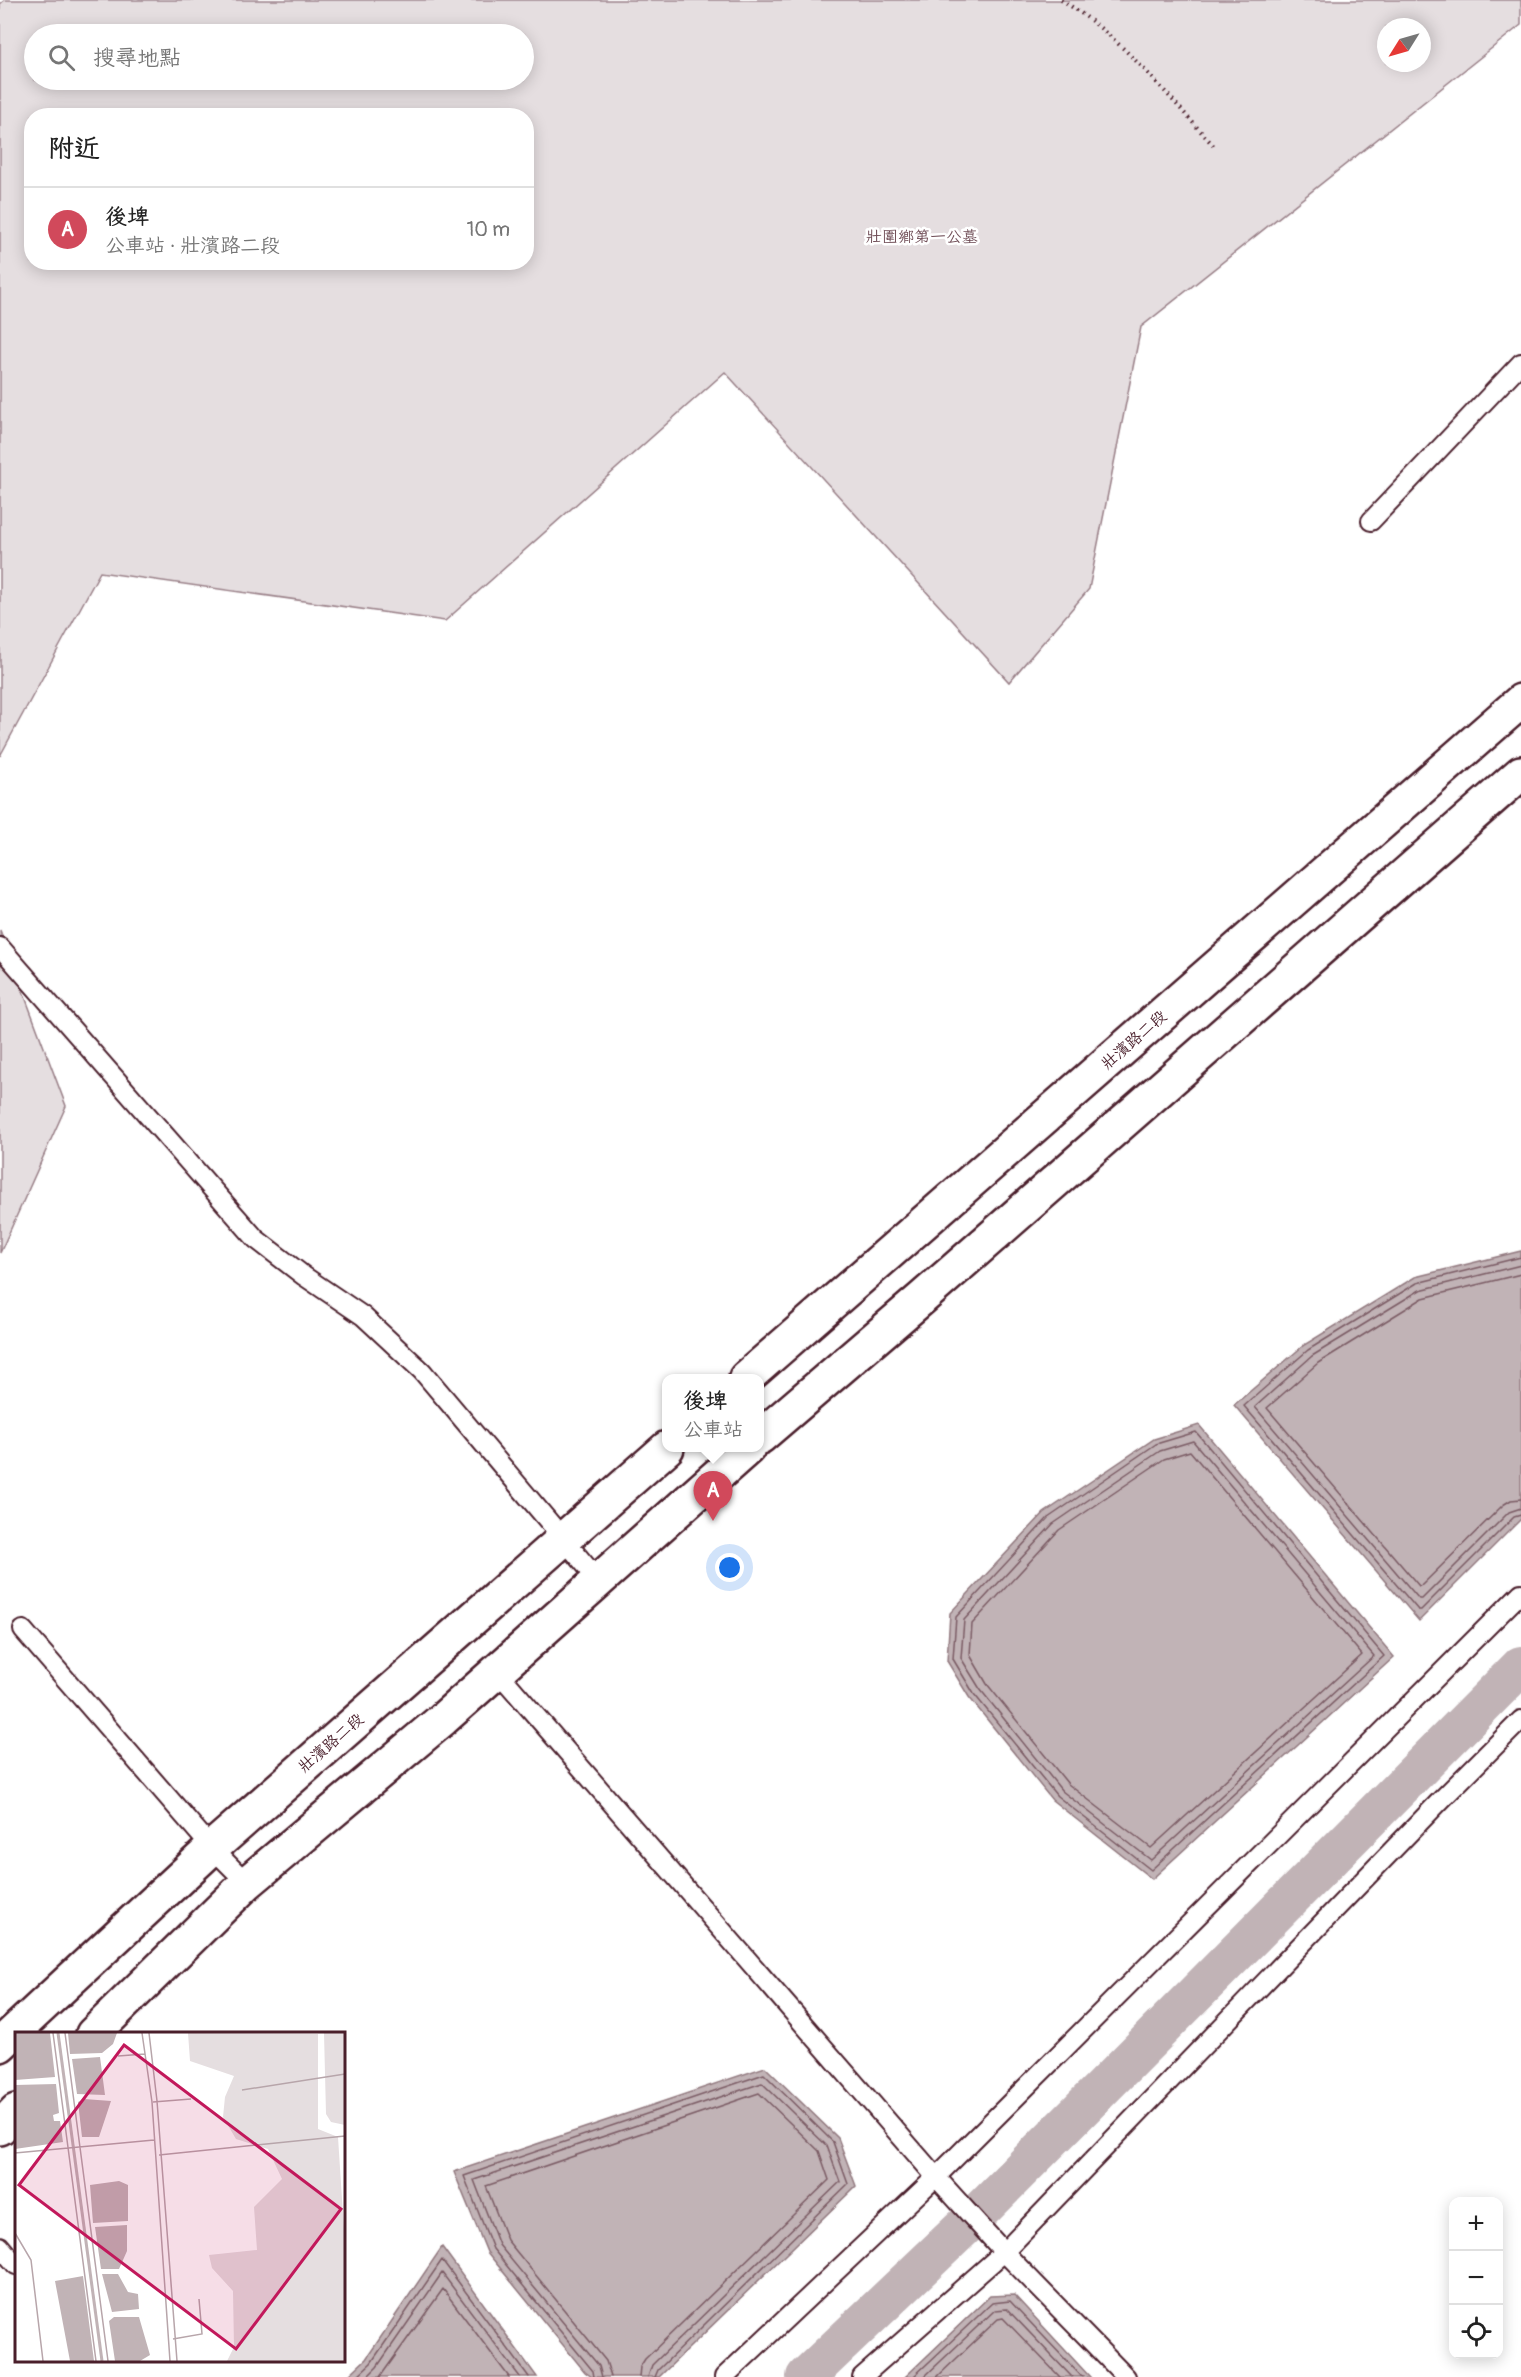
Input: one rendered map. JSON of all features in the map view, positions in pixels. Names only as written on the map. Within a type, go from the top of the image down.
[{"type":"main road","name":"壯濱路二段","points":[[751,1374],[1521,701]]},
{"type":"main road","points":[[764,1433],[930,1292],[1233,1023],[1521,773]]},
{"type":"main road","points":[[1200,983],[1233,1023]]},
{"type":"main road","name":"壯濱路二段","points":[[0,2045],[213,1848],[662,1452]]},
{"type":"main road","points":[[95,2032],[247,1883],[443,1719],[743,1452]]},
{"type":"main road","points":[[0,2128],[15,2112]]},
{"type":"lane","points":[[1371,521],[1521,363]]},
{"type":"lane","points":[[0,947],[256,1239],[304,1276],[363,1316],[422,1371],[598,1580]]},
{"type":"lane","points":[[724,2377],[936,2177],[1521,1593]]},
{"type":"lane","points":[[23,1630],[213,1848],[247,1883]]},
{"type":"lane","points":[[497,1671],[936,2177],[1004,2252],[1126,2377]]},
{"type":"lane","points":[[862,2377],[1004,2252],[1424,1817],[1521,1720]]},
{"type":"lane","points":[[0,2246],[15,2264]]},
{"type":"path","points":[[1061,0],[1084,14],[1131,56],[1214,146]]},
{"type":"green space","name":"壯圍鄉第一公墓","points":[[5,0],[1521,0],[1521,25],[1141,327],[1089,589],[1009,682],[725,372],[445,621],[100,572],[0,756],[0,4]]},
{"type":"green space","points":[[0,930],[66,1106],[0,1253]]},
{"type":"water","points":[[1521,1251],[1521,1519],[1419,1621],[1234,1405],[1304,1345],[1415,1277]]},
{"type":"water","points":[[1199,1425],[1394,1657],[1152,1879],[1052,1800],[969,1697],[947,1661],[950,1613],[1044,1513],[1154,1439]]},
{"type":"water","points":[[765,2067],[838,2138],[856,2186],[659,2377],[592,2377],[585,2372],[487,2252],[454,2172]]},
{"type":"water","points":[[442,2247],[537,2377],[347,2377],[366,2359]]},
{"type":"water","points":[[1014,2295],[1090,2377],[905,2377],[990,2296]]},
{"type":"waterway","points":[[806,2377],[965,2226],[1521,1666]]},
{"type":"place","name":"後埤","points":[[713,1521]]}]
